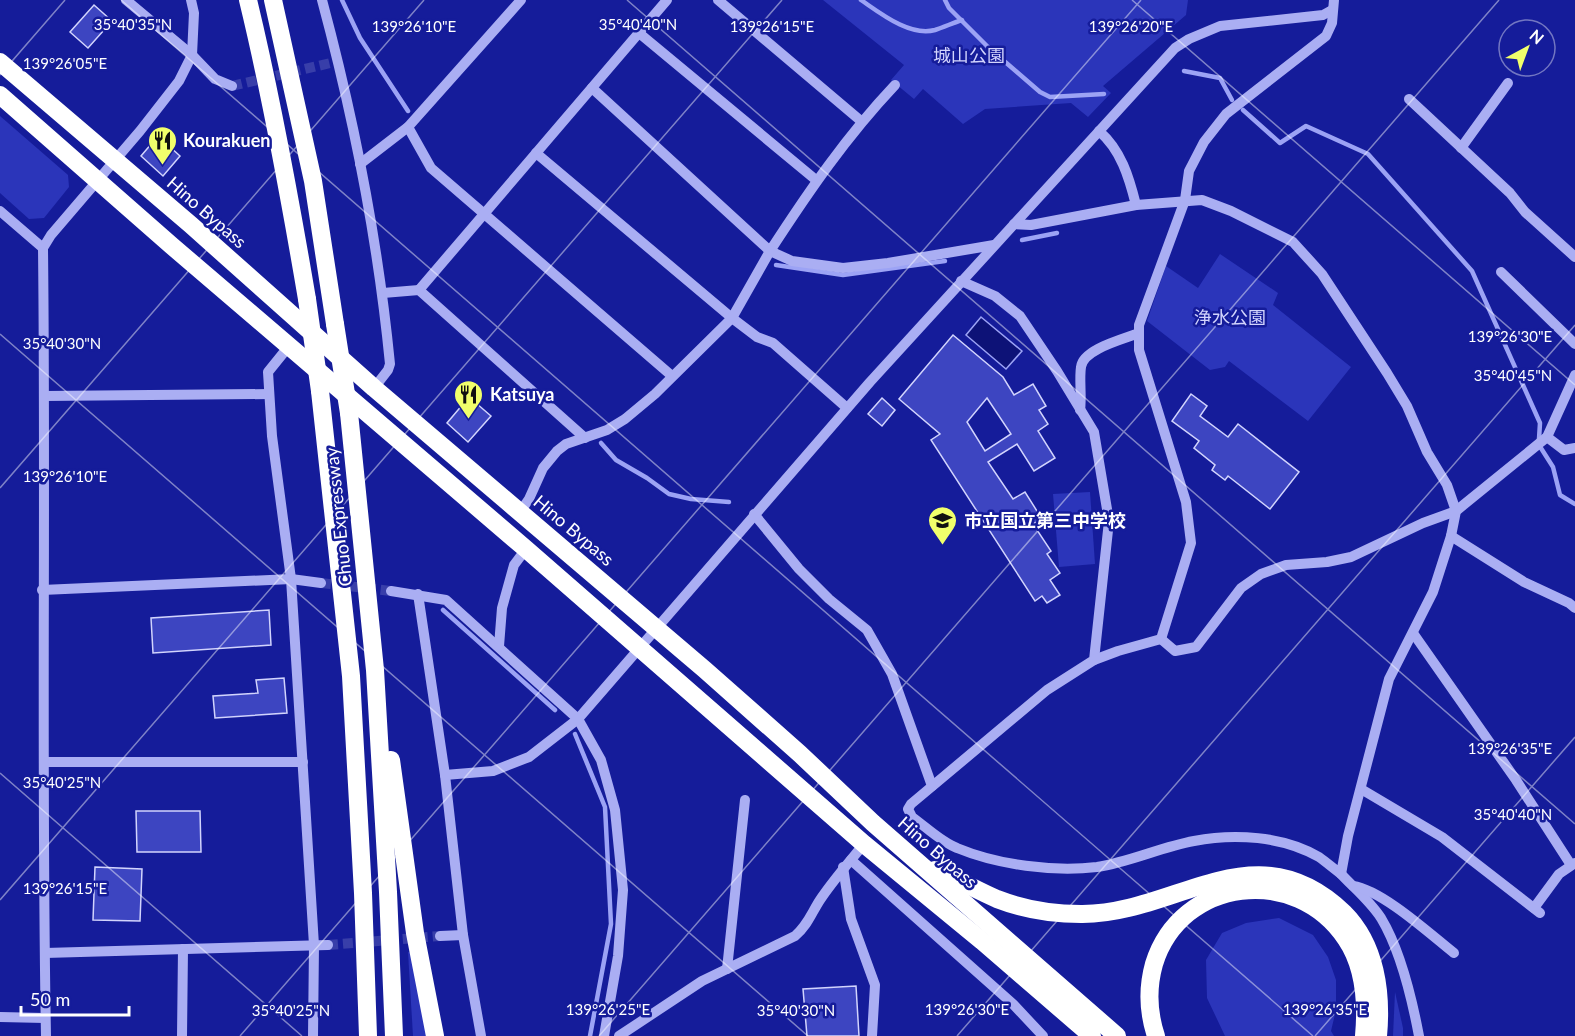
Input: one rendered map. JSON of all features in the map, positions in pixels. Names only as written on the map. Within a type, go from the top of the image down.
[{"type":"highway","name":"Chuo Expressway","points":[[248,0],[263,60],[286,180],[320,391],[351,676],[368,1036]]},
{"type":"highway","name":"Chuo Expressway","points":[[273,0],[313,181],[349,412],[375,670],[394,1036]]},
{"type":"highway","name":"Hino Bypass","points":[[0,62],[116,160],[374,388],[656,628],[800,754],[873,823],[1117,1036]]},
{"type":"highway","points":[[0,95],[864,844],[982,941],[1092,1036]]},
{"type":"highway","points":[[375,670],[393,773],[415,933],[435,1036]]},
{"type":"highway","points":[[922,865],[1007,902],[1040,911],[1072,914],[1106,913],[1130,908],[1216,880],[1242,876],[1280,877],[1298,883],[1333,903],[1358,930],[1368,949],[1378,986],[1378,1036]]},
{"type":"highway","points":[[1156,1036],[1151,1021],[1149,987],[1158,952],[1168,936],[1186,915],[1207,902],[1232,892],[1261,890],[1287,894],[1311,904],[1329,918],[1348,941],[1359,967],[1363,986],[1364,1036]]},
{"type":"street","points":[[126,0],[192,56],[215,79],[232,86]]},
{"type":"street","points":[[46,1036],[42,590],[45,396],[43,248],[51,235],[116,160],[178,81],[192,56],[194,13],[191,0]]},
{"type":"street","points":[[322,0],[345,88],[383,293],[390,364],[374,388]]},
{"type":"street","points":[[360,164],[408,127],[521,0]]},
{"type":"street","points":[[383,293],[419,290],[667,0]]},
{"type":"street","points":[[718,0],[861,121]]},
{"type":"street","points":[[445,775],[493,771],[528,757],[578,719],[847,408],[1175,48],[1189,39],[1220,26],[1323,15],[1333,5]]},
{"type":"street","points":[[1161,639],[1191,543],[1186,502],[1139,350],[1139,325],[1185,200],[1189,171],[1203,142],[1226,114],[1326,36],[1332,23],[1333,5]]},
{"type":"street","points":[[639,33],[816,180]]},
{"type":"street","points":[[1461,148],[1508,83]]},
{"type":"street","points":[[520,512],[530,499],[543,468],[566,444],[607,430],[625,419],[655,394],[732,318],[770,251],[816,180],[861,121],[895,85]]},
{"type":"street","points":[[592,88],[770,251],[792,261],[843,268],[888,263],[994,245]]},
{"type":"street","points":[[1409,99],[1510,194],[1525,212],[1575,257]]},
{"type":"street","points":[[408,127],[431,168],[672,376]]},
{"type":"street","points":[[1099,131],[1112,142],[1128,175],[1136,205]]},
{"type":"street","points":[[536,153],[732,318],[757,337],[773,343],[847,408]]},
{"type":"street","points":[[1014,224],[1031,225],[1136,205],[1203,200],[1231,211],[1293,242],[1322,273],[1376,355],[1407,406],[1427,452],[1447,485],[1456,511],[1451,536],[1433,592],[1389,679],[1348,836],[1341,874]]},
{"type":"street","points":[[0,211],[43,248]]},
{"type":"street","points":[[1501,272],[1575,344]]},
{"type":"street","points":[[961,281],[995,296],[1020,316],[1058,371],[1094,432],[1109,521],[1094,660]]},
{"type":"street","points":[[419,290],[585,438]]},
{"type":"street","points":[[1080,410],[1081,366],[1086,357],[1097,349],[1139,333]]},
{"type":"street","points":[[289,346],[268,372],[272,436],[291,579],[314,945],[314,1036]]},
{"type":"street","points":[[1161,639],[1175,651],[1196,647],[1241,588],[1261,574],[1286,565],[1327,562],[1351,557],[1423,523],[1456,511],[1547,437],[1575,375]]},
{"type":"street","points":[[45,396],[269,394]]},
{"type":"street","points":[[1547,437],[1564,450],[1575,448]]},
{"type":"street","points":[[754,514],[799,569],[829,599],[867,630],[892,674],[932,786]]},
{"type":"street","points":[[1451,536],[1524,582],[1575,608]]},
{"type":"street","points":[[499,646],[502,608],[514,564],[526,549]]},
{"type":"street","points":[[42,590],[291,579],[321,583]]},
{"type":"street","points":[[391,591],[446,600],[578,719],[601,760],[615,810],[623,890],[618,956],[604,1036]]},
{"type":"street","points":[[418,594],[445,775],[463,935],[481,1036]]},
{"type":"street","points":[[1361,789],[1442,837],[1537,910],[1559,874],[1573,864],[1413,633]]},
{"type":"street","points":[[1161,639],[1094,660],[1047,690],[911,804],[908,809],[912,816],[955,847],[1014,863],[1062,869],[1097,867],[1194,841],[1250,837],[1296,847],[1319,857],[1341,874],[1380,917],[1389,933],[1415,1011],[1419,1036]]},
{"type":"street","points":[[44,762],[303,762]]},
{"type":"street","points":[[727,969],[745,800]]},
{"type":"street","points":[[619,1036],[702,981],[795,936],[806,927],[820,900],[864,844]]},
{"type":"street","points":[[847,863],[851,919],[875,985],[872,1036]]},
{"type":"street","points":[[847,863],[1013,1004],[1043,1036]]},
{"type":"street","points":[[1353,886],[1365,888],[1412,919],[1454,953]]},
{"type":"street","points":[[440,936],[463,935]]},
{"type":"street","points":[[45,953],[328,945]]},
{"type":"street","points":[[182,1036],[183,949]]},
{"type":"street","points":[[0,1017],[45,1018]]},
{"type":"green space","name":"城山公園","points":[[823,0],[1188,0],[1186,15],[1103,86],[1111,93],[1088,117],[1071,103],[985,109],[963,124],[923,89],[914,99],[891,80],[904,65]]},
{"type":"green space","points":[[0,116],[68,175],[69,187],[44,218],[29,219],[0,193]]},
{"type":"green space","name":"浄水公園","points":[[1220,254],[1278,293],[1273,305],[1351,367],[1308,421],[1229,361],[1225,367],[1210,370],[1147,321],[1166,266],[1198,288]]},
{"type":"green space","points":[[1090,492],[1095,564],[1059,567],[1053,494]]},
{"type":"green space","points":[[1279,918],[1313,935],[1328,957],[1336,980],[1336,1010],[1331,1031],[1334,1036],[1225,1036],[1207,998],[1206,960],[1222,933],[1246,923]]},
{"type":"green space","points":[[408,952],[413,953],[429,1036],[413,1036]]},
{"type":"green space","points":[[1395,992],[1403,1028],[1403,1036],[1393,1036]]},
{"type":"shaded area","points":[[981,317],[1022,351],[1006,369],[966,335]]},
{"type":"building","points":[[94,5],[112,21],[88,48],[70,32]]},
{"type":"building","name":"Kourakuen","points":[[158,136],[180,156],[163,176],[141,156]]},
{"type":"building","points":[[953,335],[1003,377],[1014,395],[1033,384],[1046,406],[1039,410],[1048,424],[1038,431],[1055,458],[1034,471],[1017,444],[988,462],[1013,499],[1025,492],[1042,519],[1033,524],[1051,551],[1047,554],[1060,573],[1050,580],[1060,595],[1047,603],[1042,596],[1035,601],[931,440],[940,434],[899,399]],"holes":[[[987,398],[1011,434],[985,451],[967,422]]]},
{"type":"building","points":[[1191,394],[1207,406],[1200,416],[1228,437],[1238,424],[1299,472],[1270,509],[1228,476],[1225,480],[1212,470],[1215,465],[1194,448],[1199,441],[1172,421]]},
{"type":"building","name":"Katsuya","points":[[469,397],[491,416],[468,442],[447,423]]},
{"type":"building","points":[[882,398],[895,410],[882,426],[868,414]]},
{"type":"building","points":[[269,610],[271,645],[153,653],[151,618]]},
{"type":"building","points":[[284,678],[287,713],[215,718],[213,696],[258,693],[256,680]]},
{"type":"building","points":[[136,811],[200,811],[201,852],[137,852]]},
{"type":"building","points":[[95,867],[142,869],[140,921],[93,920]]},
{"type":"building","points":[[856,986],[859,1036],[807,1036],[803,989]]},
{"type":"waterway","points":[[342,0],[360,38],[408,111]]},
{"type":"waterway","points":[[861,0],[896,22],[916,30],[935,30],[962,20]]},
{"type":"waterway","points":[[945,0],[949,8],[989,48],[1040,92],[1050,97],[1104,94]]},
{"type":"waterway","points":[[1184,71],[1220,78],[1232,100]]},
{"type":"waterway","points":[[1243,110],[1280,143],[1306,126],[1368,154],[1472,271],[1540,423],[1539,439]]},
{"type":"waterway","points":[[1022,240],[1057,233]]},
{"type":"waterway","points":[[776,265],[843,275],[945,261]]},
{"type":"waterway","points":[[601,443],[616,460],[669,494],[691,499],[729,502]]},
{"type":"waterway","points":[[1539,445],[1553,467],[1560,495],[1575,504]]},
{"type":"waterway","points":[[443,610],[555,710]]},
{"type":"waterway","points":[[575,734],[605,807],[611,924],[590,1036]]},
{"type":"tunnel","points":[[232,86],[339,61]]},
{"type":"tunnel","points":[[321,583],[391,591]]},
{"type":"tunnel","points":[[328,945],[440,936]]},
{"type":"place","name":"Kourakuen","points":[[162,166]]},
{"type":"place","name":"Katsuya","points":[[469,420]]},
{"type":"place","name":"市立国立第三中学校","points":[[943,546]]}]
